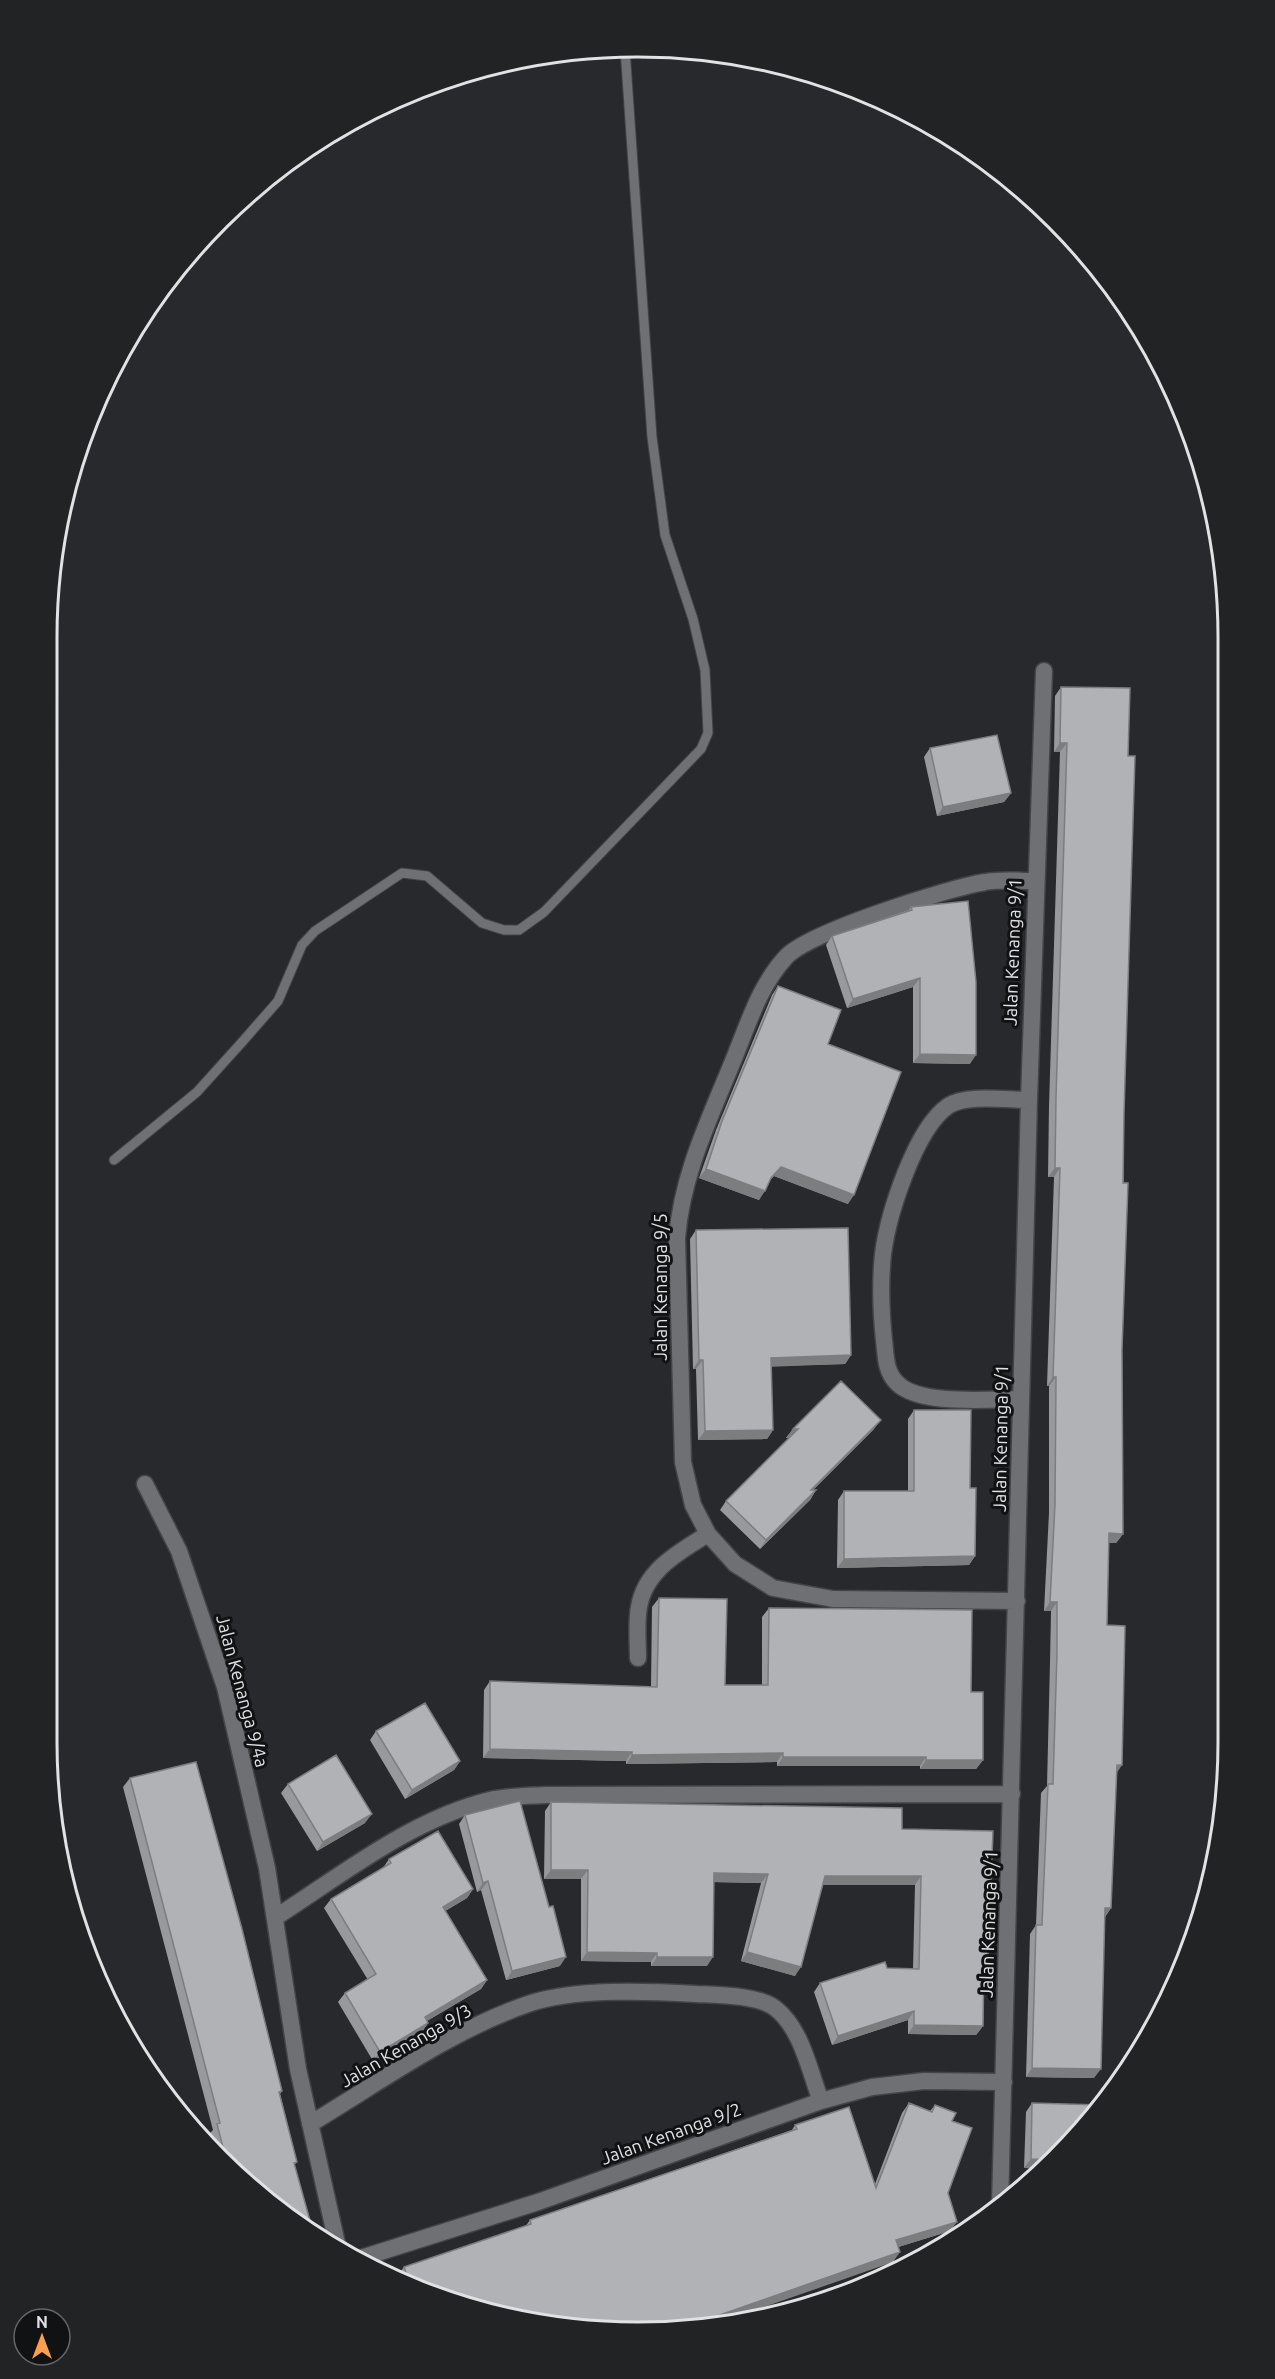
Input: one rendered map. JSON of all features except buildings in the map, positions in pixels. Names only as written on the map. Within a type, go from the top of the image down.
[{"type":"street","name":"Jalan Kenanga 9/1","points":[[1000,2194],[1035,881],[1044,671]]},
{"type":"street","name":"Jalan Kenanga 9/5","points":[[1017,1601],[832,1599],[773,1588],[735,1564],[708,1534],[693,1505],[683,1462],[677,1238],[680,1206],[688,1172],[765,984],[787,955],[814,937],[934,895],[984,882],[1035,881]]},
{"type":"street","points":[[1021,1399],[942,1398],[917,1395],[898,1384],[888,1370],[881,1309],[886,1242],[900,1187],[926,1128],[949,1105],[977,1099],[1029,1101]]},
{"type":"street","name":"Jalan Kenanga 9/4a","points":[[145,1484],[180,1551],[225,1688],[276,1917],[298,2069],[335,2237]]},
{"type":"street","points":[[638,1658],[639,1606],[648,1582],[668,1560],[708,1534]]},
{"type":"street","points":[[276,1917],[404,1836],[444,1815],[492,1800],[546,1795],[1012,1794]]},
{"type":"street","name":"Jalan Kenanga 9/3","points":[[310,2124],[466,2031],[530,2004],[590,1994],[670,1992],[737,1996],[774,2007],[794,2029],[821,2101]]},
{"type":"street","name":"Jalan Kenanga 9/2","points":[[369,2256],[538,2202],[821,2101],[872,2087],[913,2082],[1004,2082]]},
{"type":"lane","points":[[114,1160],[197,1092],[243,1041],[278,1001],[302,945],[324,924],[402,873],[427,876],[483,923],[504,930],[519,930],[543,912],[701,749],[708,733],[705,670],[693,619],[665,535],[652,437],[626,57]]}]
